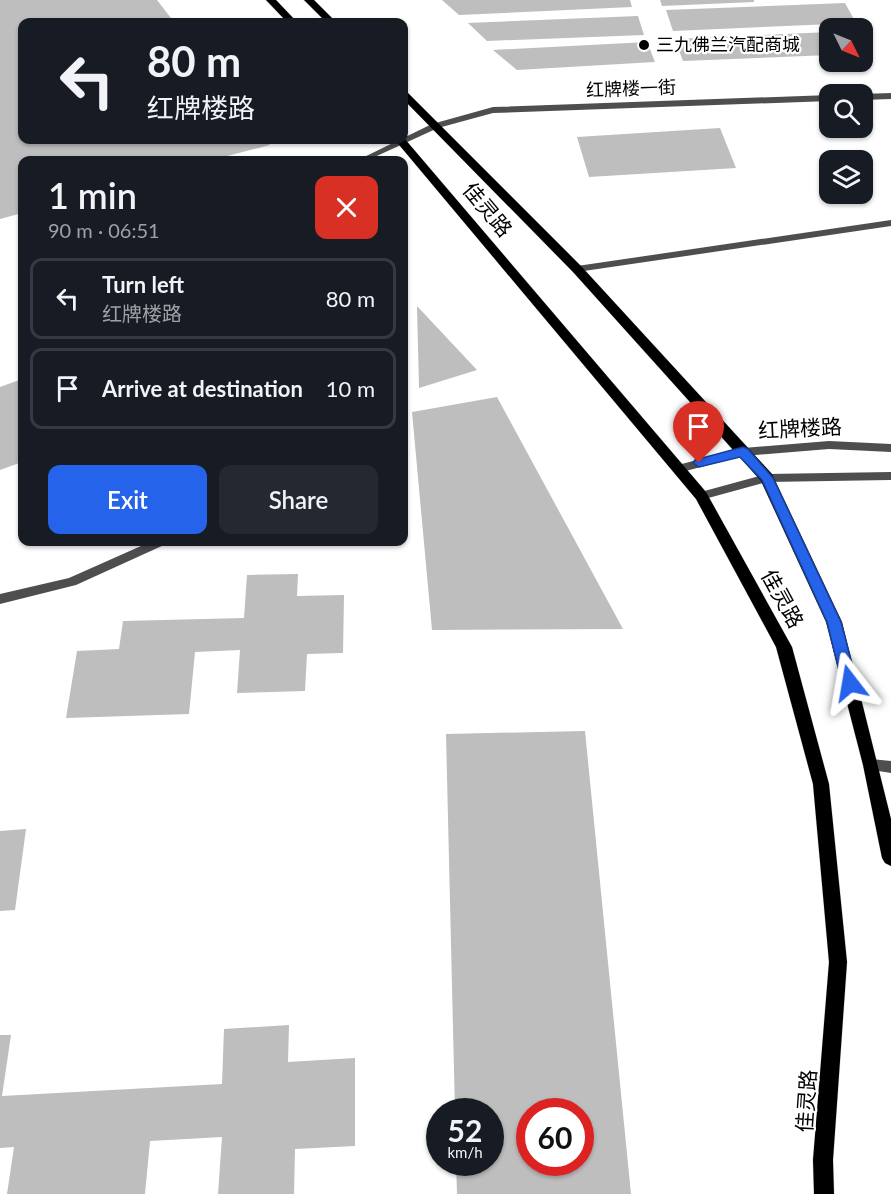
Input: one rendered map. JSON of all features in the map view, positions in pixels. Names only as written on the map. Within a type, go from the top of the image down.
[{"type":"main road","points":[[271,0],[288,18]]},
{"type":"main road","points":[[309,0],[328,18]]},
{"type":"main road","name":"佳灵路","points":[[408,99],[577,269],[767,478],[834,622],[871,765],[891,858]]},
{"type":"main road","name":"佳灵路","points":[[404,144],[701,496],[784,647],[821,784],[838,962],[824,1160],[824,1194]]},
{"type":"street","points":[[873,97],[891,96]]},
{"type":"street","name":"红牌楼一街","points":[[408,138],[435,126],[493,110],[819,98]]},
{"type":"street","name":"红牌楼一街","points":[[370,156],[395,144]]},
{"type":"street","points":[[577,269],[891,223]]},
{"type":"street","name":"红牌楼路","points":[[678,469],[743,452],[829,445],[891,448]]},
{"type":"street","points":[[701,496],[767,478],[891,476]]},
{"type":"street","points":[[0,599],[72,582],[151,546]]},
{"type":"street","points":[[871,765],[891,767]]},
{"type":"building","points":[[0,0],[157,0],[171,18],[18,18],[18,144],[270,145],[227,156],[18,156],[18,214],[0,219]]},
{"type":"building","points":[[442,0],[630,0],[632,7],[459,15]]},
{"type":"building","points":[[660,0],[754,0],[754,2],[662,6]]},
{"type":"building","points":[[845,3],[853,18],[819,18],[819,25],[673,31],[666,10]]},
{"type":"building","points":[[638,16],[644,35],[487,41],[468,23]]},
{"type":"building","points":[[819,32],[819,55],[683,61],[675,39]]},
{"type":"building","points":[[647,42],[655,62],[517,70],[493,50]]},
{"type":"building","points":[[720,128],[736,168],[589,177],[577,137]]},
{"type":"building","points":[[417,306],[477,370],[419,388]]},
{"type":"building","points":[[18,380],[18,463],[0,470],[0,387]]},
{"type":"building","points":[[497,397],[623,629],[432,630],[412,412]]},
{"type":"building","points":[[298,574],[297,596],[344,595],[343,653],[307,654],[305,691],[237,693],[240,650],[195,652],[189,714],[66,718],[77,651],[119,649],[123,621],[244,618],[247,575]]},
{"type":"building","points":[[585,731],[631,1194],[457,1194],[456,1176],[504,1176],[504,1098],[455,1098],[446,734]]},
{"type":"building","points":[[26,829],[15,910],[0,911],[0,831]]},
{"type":"building","points":[[289,1025],[288,1062],[355,1058],[355,1146],[295,1149],[294,1194],[218,1194],[222,1137],[150,1141],[145,1194],[7,1194],[14,1147],[0,1148],[0,1035],[11,1035],[2,1096],[222,1084],[224,1029]]},
{"type":"place","name":"三九佛兰汽配商城","points":[[644,45]]},
{"type":"route","points":[[699,463],[743,452],[767,478],[834,622],[850,683]]}]
